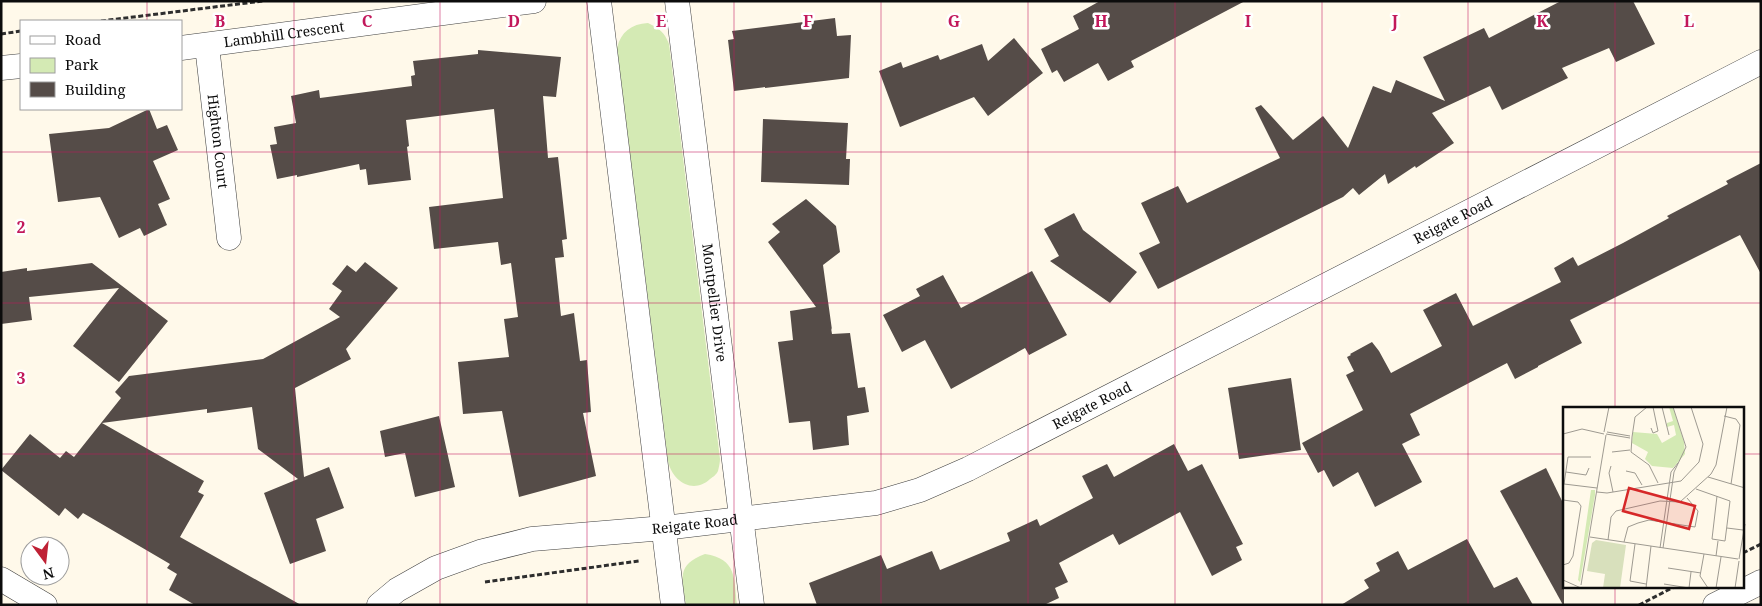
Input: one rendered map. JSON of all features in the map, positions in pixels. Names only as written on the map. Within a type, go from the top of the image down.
[{"type":"street","name":"Lambhill Crescent","points":[[182,48],[534,1]]},
{"type":"street","points":[[599,1],[673,605]]},
{"type":"street","name":"Montpellier Drive","points":[[677,1],[752,605]]},
{"type":"street","name":"Highton Court","points":[[207,46],[229,238]]},
{"type":"street","name":"Reigate Road","points":[[379,605],[397,590],[436,568],[480,552],[532,540],[665,535],[742,519],[876,503],[928,487],[968,469],[1761,62]]},
{"type":"street","points":[[1,68],[20,66]]},
{"type":"street","points":[[1,579],[45,605]]},
{"type":"street","points":[[1715,605],[1761,582]]},
{"type":"path","points":[[109,20],[263,1]]},
{"type":"path","points":[[1,34],[20,31]]},
{"type":"path","points":[[481,583],[639,561],[665,535]]},
{"type":"path","points":[[1744,552],[1761,544]]},
{"type":"path","points":[[1639,605],[1672,588]]},
{"type":"green space","points":[[648,23],[661,31],[669,44],[720,459],[716,474],[703,484],[697,486],[684,484],[679,480],[670,468],[668,461],[617,48],[624,33],[632,27]]},
{"type":"green space","points":[[705,554],[723,560],[732,571],[737,605],[686,605],[683,587],[685,568],[696,558]]},
{"type":"building","points":[[1100,1],[1245,1],[1131,61],[1134,67],[1108,81],[1098,63],[1064,82],[1057,70],[1052,73],[1041,49],[1079,29],[1073,16]]},
{"type":"building","points":[[1561,1],[1633,1],[1655,44],[1616,62],[1609,48],[1562,68],[1568,78],[1502,110],[1490,86],[1432,113],[1454,143],[1416,168],[1415,166],[1388,184],[1385,174],[1359,195],[1353,188],[1343,197],[1158,289],[1139,253],[1160,243],[1141,203],[1178,186],[1187,203],[1280,158],[1255,108],[1261,105],[1293,140],[1323,116],[1348,148],[1373,86],[1391,93],[1396,80],[1445,101],[1423,57],[1484,28],[1489,38]]},
{"type":"building","points":[[835,18],[837,36],[851,35],[849,78],[734,91],[728,40],[734,39],[732,31]]},
{"type":"building","points":[[1014,38],[1043,73],[988,116],[974,97],[900,127],[879,71],[901,62],[903,68],[938,55],[940,60],[982,44],[988,61]]},
{"type":"building","points":[[478,50],[561,57],[556,97],[543,96],[548,158],[558,157],[567,239],[562,240],[564,257],[555,258],[561,316],[574,313],[580,361],[587,360],[591,412],[583,413],[596,476],[519,497],[502,411],[463,414],[458,362],[509,357],[504,319],[518,317],[511,263],[501,265],[498,242],[434,249],[429,207],[503,198],[494,109],[406,120],[411,180],[368,185],[366,169],[360,170],[359,164],[297,177],[297,175],[277,179],[270,145],[277,144],[274,127],[296,123],[291,96],[319,90],[320,98],[412,86],[411,76],[415,75],[413,61],[478,54]]},
{"type":"building","points":[[149,110],[157,129],[167,125],[178,150],[153,161],[170,199],[158,204],[167,225],[144,236],[140,228],[119,238],[100,197],[58,202],[49,134],[109,128]]},
{"type":"building","points":[[763,119],[848,123],[846,159],[850,159],[849,185],[761,182]]},
{"type":"building","points":[[1761,163],[1761,274],[1740,235],[1570,320],[1582,343],[1538,367],[1515,379],[1507,363],[1410,414],[1420,435],[1402,444],[1422,482],[1375,507],[1358,472],[1333,487],[1324,470],[1318,473],[1302,443],[1363,410],[1346,375],[1354,371],[1347,357],[1350,354],[1372,342],[1391,373],[1442,346],[1423,310],[1456,293],[1473,326],[1561,282],[1554,268],[1573,257],[1578,266],[1669,218],[1667,216],[1728,184],[1726,181]]},
{"type":"building","points":[[806,199],[836,226],[840,252],[823,265],[832,334],[850,333],[858,388],[865,387],[869,412],[847,416],[849,445],[813,450],[810,421],[789,423],[778,342],[793,340],[790,311],[816,307],[768,242],[780,232],[772,224]]},
{"type":"building","points":[[1074,213],[1083,230],[1137,272],[1110,303],[1050,261],[1059,256],[1044,229]]},
{"type":"building","points":[[365,262],[398,288],[346,349],[351,359],[295,388],[304,477],[329,467],[344,508],[316,519],[326,551],[290,564],[264,493],[298,479],[258,449],[252,407],[207,413],[207,409],[102,423],[204,481],[198,492],[204,495],[180,537],[301,605],[195,605],[169,590],[177,574],[167,568],[170,564],[83,513],[78,519],[65,508],[59,516],[1,470],[30,434],[60,458],[66,451],[74,457],[121,398],[115,392],[129,376],[263,359],[340,317],[329,309],[342,291],[332,284],[347,265],[356,272]]},
{"type":"building","points":[[92,263],[168,321],[119,382],[73,346],[119,288],[29,297],[32,320],[1,324],[1,272],[27,268],[27,271]]},
{"type":"building","points":[[1032,271],[1067,335],[1029,355],[1025,348],[951,389],[925,340],[902,352],[883,315],[920,296],[916,289],[943,275],[961,308]]},
{"type":"building","points":[[1291,378],[1301,450],[1239,459],[1228,388]]},
{"type":"building","points":[[439,416],[455,487],[415,497],[405,453],[385,457],[380,431]]},
{"type":"building","points":[[1174,444],[1188,471],[1202,464],[1243,544],[1236,547],[1242,560],[1212,576],[1180,512],[1119,545],[1113,534],[1059,563],[1068,582],[1055,588],[1059,598],[1044,605],[817,605],[809,583],[881,555],[887,569],[932,551],[940,570],[1010,541],[1007,533],[1037,519],[1040,526],[1093,498],[1082,476],[1107,464],[1114,477]]},
{"type":"building","points":[[1546,468],[1563,503],[1564,605],[1563,605],[1500,491]]},
{"type":"building","points":[[1467,539],[1494,588],[1517,577],[1533,605],[1341,605],[1369,588],[1364,580],[1380,571],[1376,563],[1398,551],[1408,570]]}]
